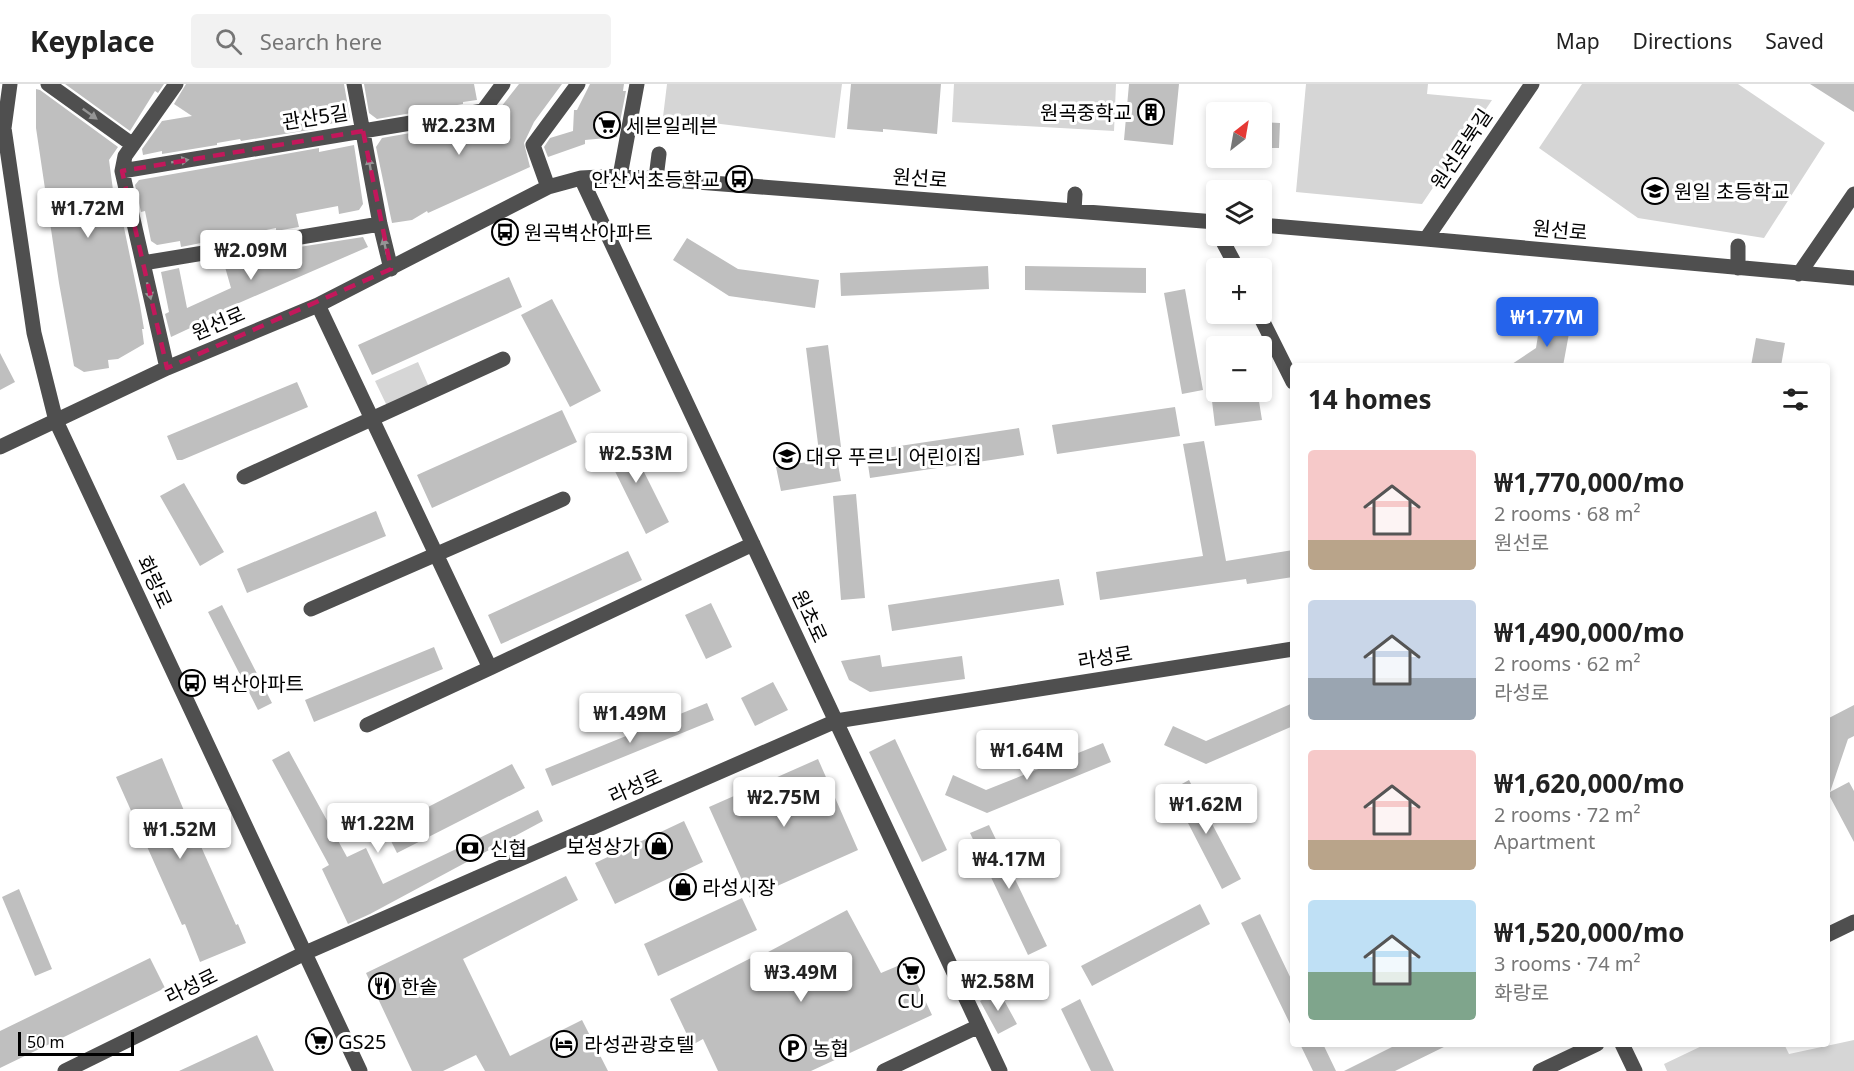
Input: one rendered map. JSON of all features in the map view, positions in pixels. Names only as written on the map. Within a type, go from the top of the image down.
[{"type":"street","name":"화랑로","points":[[10,84],[4,128],[34,333],[56,421],[360,1071]]},
{"type":"street","points":[[48,84],[133,145]]},
{"type":"street","points":[[167,368],[122,171],[125,156],[176,84]]},
{"type":"street","points":[[354,84],[380,224],[391,269]]},
{"type":"street","name":"관산5길","points":[[122,171],[483,111],[502,84]]},
{"type":"street","points":[[548,187],[533,145],[578,84]]},
{"type":"street","points":[[620,176],[637,84]]},
{"type":"street","name":"원선로북길","points":[[1426,239],[1532,84]]},
{"type":"street","points":[[656,178],[659,154]]},
{"type":"street","name":"원선로","points":[[0,447],[167,368],[318,305],[548,187],[581,178],[620,176],[656,178],[1074,211],[1206,226]]},
{"type":"street","name":"원초로","points":[[581,178],[1000,1071]]},
{"type":"street","points":[[1074,211],[1075,194]]},
{"type":"street","points":[[1799,274],[1854,194]]},
{"type":"street","points":[[143,262],[380,224]]},
{"type":"street","name":"원선로","points":[[1272,226],[1854,278]]},
{"type":"street","points":[[1738,246],[1738,268]]},
{"type":"street","points":[[318,305],[490,668]]},
{"type":"street","points":[[1264,324],[1290,376]]},
{"type":"street","points":[[244,477],[503,358]]},
{"type":"street","points":[[311,609],[563,499]]},
{"type":"street","points":[[367,725],[753,544]]},
{"type":"street","name":"라성로","points":[[65,1071],[305,954],[836,721],[1290,649]]},
{"type":"street","points":[[1830,934],[1854,922]]},
{"type":"street","points":[[884,1071],[979,1026]]},
{"type":"street","points":[[1540,1071],[1591,1047]]},
{"type":"street","points":[[1623,1047],[1635,1071]]},
{"type":"highlighted area","points":[[363,131],[391,269],[167,368],[122,171]]},
{"type":"shaded area","points":[[667,84],[842,84],[835,138],[663,117]]},
{"type":"shaded area","points":[[954,84],[1116,84],[1114,131],[952,122]]},
{"type":"shaded area","points":[[1306,84],[1428,84],[1427,94],[1492,100],[1422,204],[1296,192]]},
{"type":"shaded area","points":[[1582,84],[1738,84],[1825,143],[1764,238],[1638,218],[1539,148]]},
{"type":"shaded area","points":[[418,362],[429,387],[387,406],[375,381]]},
{"type":"shaded area","points":[[1854,1040],[1854,1071],[1667,1071],[1664,1064],[1700,1047],[1786,1047],[1789,1054]]},
{"type":"building","points":[[65,84],[164,84],[158,93],[155,91],[130,131]]},
{"type":"building","points":[[186,84],[344,84],[350,118],[315,127],[315,129],[241,141],[240,139],[162,154],[162,151],[143,155],[142,149],[162,121],[192,116],[174,104]]},
{"type":"building","points":[[364,84],[474,84],[477,100],[377,119],[369,113]]},
{"type":"building","points":[[519,84],[562,84],[534,122],[524,143],[530,167],[428,213],[427,211],[412,220],[392,223],[376,147],[382,138],[467,123],[471,141],[487,119],[494,113],[494,116]]},
{"type":"building","points":[[590,84],[624,84],[623,91],[626,91],[617,137],[585,140],[585,144],[548,157],[544,147],[550,138],[573,131],[574,110],[577,110]]},
{"type":"building","points":[[851,84],[941,84],[937,134],[883,129],[883,132],[847,129]]},
{"type":"building","name":"원곡중학교","points":[[1129,84],[1179,84],[1173,145],[1124,140]]},
{"type":"building","points":[[1810,84],[1854,84],[1854,112]]},
{"type":"building","points":[[36,89],[118,147],[109,160],[113,190],[118,211],[120,208],[140,305],[144,344],[118,359],[108,360],[109,368],[84,372],[74,366],[36,128]]},
{"type":"building","points":[[1272,123],[1280,123],[1279,148],[1272,148]]},
{"type":"building","points":[[354,145],[363,204],[359,210],[339,214],[338,206],[296,214],[299,227],[276,231],[276,228],[181,247],[180,241],[157,245],[151,241],[145,211],[141,212],[135,185],[139,180],[319,148],[319,152]]},
{"type":"building","points":[[363,237],[368,247],[232,306],[233,308],[171,337],[165,314],[169,312],[161,272],[179,268],[187,308],[231,288],[225,267],[281,254],[280,250]]},
{"type":"building","points":[[687,238],[738,269],[819,280],[815,308],[729,296],[673,260]]},
{"type":"building","points":[[988,266],[989,289],[841,296],[840,273]]},
{"type":"building","points":[[1025,266],[1146,268],[1146,293],[1025,290]]},
{"type":"building","points":[[509,277],[522,307],[372,375],[358,345]]},
{"type":"building","points":[[1185,289],[1203,390],[1182,394],[1164,293]]},
{"type":"building","points":[[552,299],[601,391],[570,407],[521,315]]},
{"type":"building","points":[[1540,323],[1570,328],[1564,363],[1514,363],[1536,348]]},
{"type":"building","points":[[1756,338],[1785,343],[1782,363],[1752,363]]},
{"type":"building","points":[[828,345],[841,447],[835,447],[841,481],[781,491],[776,467],[820,460],[806,348]]},
{"type":"building","points":[[0,353],[15,382],[0,390]]},
{"type":"building","points":[[297,382],[308,407],[182,460],[177,460],[167,436]]},
{"type":"building","points":[[1212,402],[1259,402],[1262,420],[1215,426]]},
{"type":"building","points":[[1175,407],[1180,436],[1057,454],[1052,425]]},
{"type":"building","points":[[562,410],[577,442],[432,508],[417,475]]},
{"type":"building","points":[[1019,428],[1024,455],[870,478],[866,451]]},
{"type":"building","points":[[625,434],[669,522],[646,534],[602,445]]},
{"type":"building","points":[[1204,441],[1226,561],[1290,550],[1290,577],[1247,584],[1246,579],[1100,600],[1096,572],[1203,556],[1183,444]]},
{"type":"building","points":[[184,483],[224,552],[200,566],[160,496]]},
{"type":"building","points":[[856,494],[865,598],[841,600],[833,496]]},
{"type":"building","points":[[376,511],[386,536],[247,593],[237,569]]},
{"type":"building","points":[[628,551],[642,580],[501,644],[488,615]]},
{"type":"building","points":[[1059,579],[1064,605],[892,631],[888,605]]},
{"type":"building","points":[[711,603],[732,647],[706,659],[685,615]]},
{"type":"building","points":[[222,605],[272,703],[258,710],[208,612]]},
{"type":"building","points":[[434,647],[443,669],[314,722],[305,700]]},
{"type":"building","points":[[880,655],[882,667],[962,656],[965,679],[870,692],[849,680],[841,661]]},
{"type":"building","points":[[773,682],[788,710],[755,726],[741,698]]},
{"type":"building","points":[[707,703],[714,720],[552,786],[545,769]]},
{"type":"building","points":[[1290,704],[1290,727],[1206,764],[1164,745],[1173,726],[1206,741]]},
{"type":"building","points":[[1854,705],[1854,736],[1848,739],[1830,792],[1830,717]]},
{"type":"building","points":[[895,739],[947,850],[922,862],[869,752]]},
{"type":"building","points":[[1103,743],[1111,762],[987,813],[945,795],[953,775],[986,790]]},
{"type":"building","points":[[289,751],[347,857],[366,848],[383,884],[538,810],[543,821],[348,924],[322,869],[329,865],[272,760]]},
{"type":"building","points":[[162,758],[190,825],[246,943],[200,962],[185,924],[182,925],[116,777]]},
{"type":"building","points":[[818,759],[858,850],[750,898],[709,807]]},
{"type":"building","points":[[512,764],[525,788],[397,853],[385,829]]},
{"type":"building","points":[[1189,780],[1241,879],[1222,889],[1171,790]]},
{"type":"building","points":[[1849,782],[1854,791],[1854,842],[1830,797],[1830,792]]},
{"type":"building","points":[[684,821],[703,862],[615,904],[595,863]]},
{"type":"building","points":[[989,825],[1047,946],[1028,955],[970,833]]},
{"type":"building","points":[[566,876],[578,900],[463,959],[510,1056],[582,1020],[608,1071],[485,1071],[476,1055],[443,1071],[412,1071],[366,973]]},
{"type":"building","points":[[19,889],[52,969],[35,976],[2,897]]},
{"type":"building","points":[[742,898],[757,930],[658,976],[644,944]]},
{"type":"building","points":[[1200,904],[1210,924],[1092,986],[1081,966]]},
{"type":"building","points":[[847,910],[881,973],[907,962],[932,1015],[811,1071],[718,1071],[703,1039],[692,1045],[670,999],[753,957],[755,959]]},
{"type":"building","points":[[1260,914],[1290,977],[1290,1024],[1241,923]]},
{"type":"building","points":[[150,958],[165,988],[0,1068],[0,1031]]},
{"type":"building","points":[[999,991],[1017,1024],[998,1034],[980,1001]]},
{"type":"building","points":[[1080,999],[1114,1071],[1091,1071],[1061,1009]]},
{"type":"building","points":[[257,1035],[274,1071],[179,1071]]},
{"type":"building","points":[[1301,1047],[1324,1047],[1336,1071],[1313,1071]]},
{"type":"building","points":[[1392,1047],[1444,1047],[1395,1071],[1344,1071]]},
{"type":"place","name":"원곡중학교","points":[[1151,112]]},
{"type":"place","name":"세븐일레븐","points":[[607,125]]},
{"type":"place","name":"안산서초등학교","points":[[739,179]]},
{"type":"place","name":"원일 초등학교","points":[[1655,191]]},
{"type":"place","name":"원곡벽산아파트","points":[[505,232]]},
{"type":"place","name":"대우 푸르니 어린이집","points":[[787,456]]},
{"type":"place","name":"벽산아파트","points":[[192,683]]},
{"type":"place","name":"보성상가","points":[[659,846]]},
{"type":"place","name":"신협","points":[[470,848]]},
{"type":"place","name":"라성시장","points":[[683,887]]},
{"type":"place","name":"CU","points":[[911,971]]},
{"type":"place","name":"한솥","points":[[382,986]]},
{"type":"place","name":"GS25","points":[[319,1041]]},
{"type":"place","name":"라성관광호텔","points":[[564,1044]]},
{"type":"place","name":"농협","points":[[793,1048]]}]
